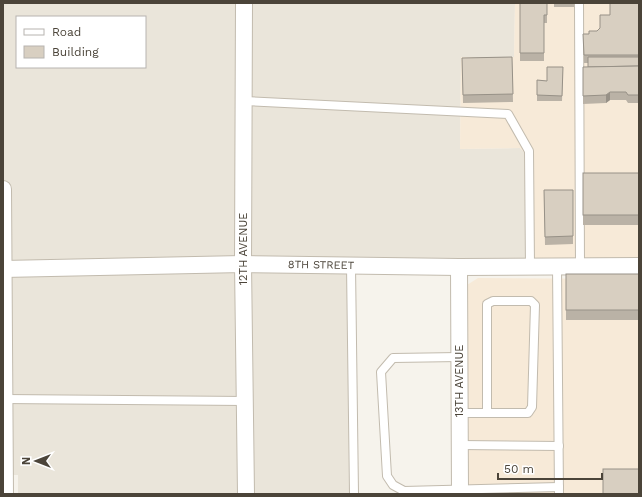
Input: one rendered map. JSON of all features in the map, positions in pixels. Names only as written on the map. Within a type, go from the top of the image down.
[{"type":"street","name":"12TH AVENUE","points":[[244,3],[243,264],[246,494]]},
{"type":"street","points":[[3,189],[5,494]]},
{"type":"street","name":"8TH STREET","points":[[3,269],[243,264],[459,267],[639,266]]},
{"type":"street","name":"13TH AVENUE","points":[[459,267],[460,492]]},
{"type":"lane","points":[[579,3],[580,267]]},
{"type":"lane","points":[[244,101],[508,114],[529,152],[530,267]]},
{"type":"lane","points":[[351,266],[354,494]]},
{"type":"lane","points":[[459,356],[394,358],[381,372],[387,476],[393,485],[404,491],[559,491],[557,266]]},
{"type":"lane","points":[[460,412],[487,413],[528,413],[532,407],[535,304],[531,301],[493,301],[487,304],[487,413]]},
{"type":"lane","points":[[4,399],[245,402]]},
{"type":"lane","points":[[460,445],[559,446]]},
{"type":"shaded area","points":[[3,3],[515,3],[514,57],[461,58],[460,149],[520,148],[526,154],[525,262],[348,262],[349,494],[18,494],[18,475],[3,475]]},
{"type":"shaded area","points":[[515,3],[639,3],[639,259],[525,262],[526,154],[520,148],[460,149],[461,57],[514,57]]},
{"type":"shaded area","points":[[478,278],[639,279],[639,494],[467,494],[466,290],[467,285]]},
{"type":"building","points":[[520,3],[547,3],[547,15],[544,15],[544,53],[520,53]]},
{"type":"building","points":[[610,3],[639,3],[639,55],[584,55],[583,34],[589,34],[589,31],[597,31],[600,28],[600,15],[610,15]]},
{"type":"building","points":[[512,57],[513,94],[463,95],[462,58]]},
{"type":"building","points":[[588,57],[639,57],[639,66],[588,67]]},
{"type":"building","points":[[639,66],[639,95],[628,95],[626,92],[610,92],[606,95],[583,96],[583,67]]},
{"type":"building","points":[[547,67],[563,67],[562,96],[537,95],[537,80],[547,81]]},
{"type":"building","points":[[583,173],[639,173],[639,215],[583,215]]},
{"type":"building","points":[[544,190],[573,190],[573,236],[545,237]]},
{"type":"building","points":[[566,274],[639,274],[639,310],[566,310]]},
{"type":"building","points":[[603,469],[639,469],[639,494],[603,494]]}]
